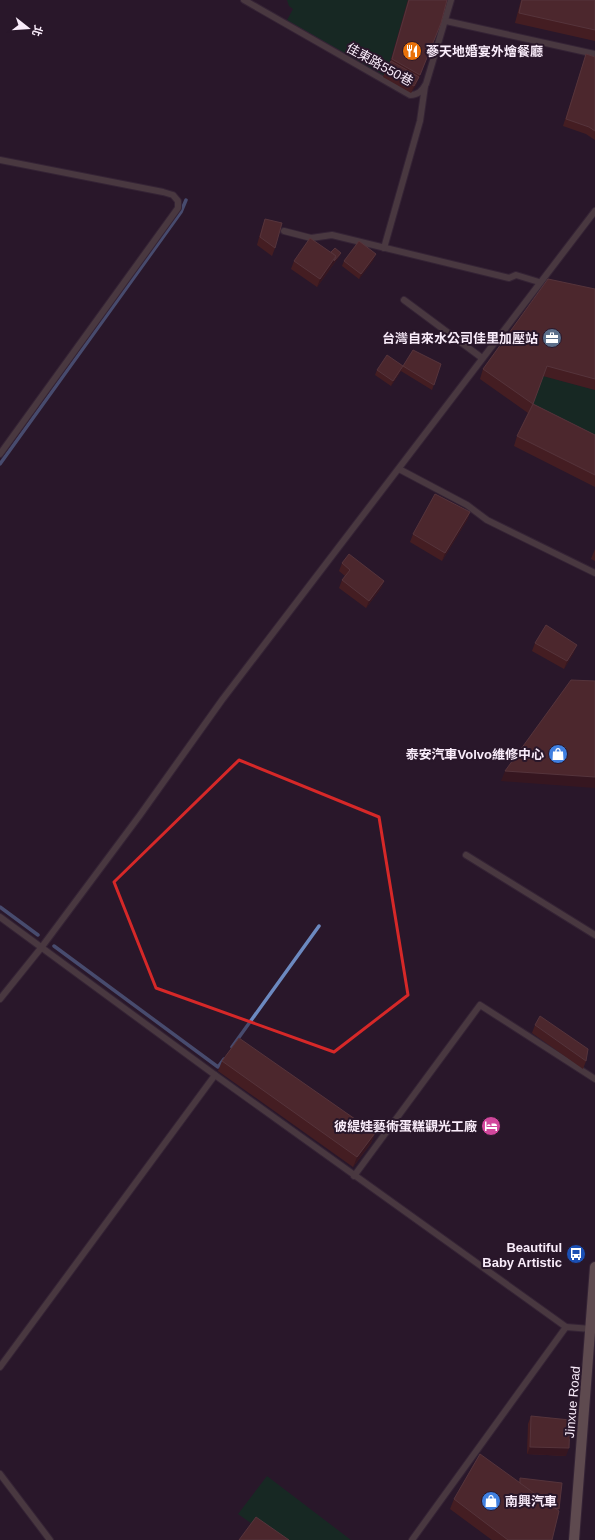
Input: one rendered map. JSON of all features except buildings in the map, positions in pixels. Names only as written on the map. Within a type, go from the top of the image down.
[{"type":"main road","name":"Jinxue Road","points":[[574,1540],[595,1267]]},
{"type":"lane","name":"佳東路550巷","points":[[244,0],[410,95],[418,93],[426,84],[446,22],[451,0]]},
{"type":"lane","points":[[446,22],[595,54]]},
{"type":"lane","points":[[384,248],[420,121],[426,84]]},
{"type":"lane","points":[[0,160],[163,192],[173,195],[178,201],[178,208],[0,454]]},
{"type":"lane","points":[[0,999],[41,948],[140,815],[222,700],[399,469],[539,282],[595,211]]},
{"type":"lane","points":[[284,231],[311,238],[332,235],[509,278],[516,275],[539,282]]},
{"type":"lane","points":[[404,300],[482,358]]},
{"type":"lane","points":[[399,469],[467,505],[487,520],[595,573]]},
{"type":"lane","points":[[466,854],[595,934]]},
{"type":"lane","points":[[0,917],[215,1076],[566,1327],[591,1329]]},
{"type":"lane","points":[[354,1176],[480,1006],[595,1079]]},
{"type":"lane","points":[[0,1367],[215,1076]]},
{"type":"lane","points":[[412,1540],[566,1327]]},
{"type":"lane","points":[[0,1474],[50,1540]]},
{"type":"lane","points":[[0,1484],[5,1479]]},
{"type":"highlighted area","points":[[239,760],[379,817],[408,995],[334,1052],[156,988],[114,882]]},
{"type":"green space","points":[[287,0],[408,0],[388,69],[383,77],[286,22],[293,9],[289,6]]},
{"type":"green space","points":[[543,376],[595,390],[595,447],[529,414]]},
{"type":"green space","points":[[267,1476],[351,1540],[275,1540],[238,1514]]},
{"type":"waterway","points":[[0,464],[181,212],[186,200]]},
{"type":"waterway","points":[[0,907],[38,935]]},
{"type":"waterway","points":[[232,1047],[319,926]]},
{"type":"waterway","points":[[54,946],[218,1067],[224,1059]]},
{"type":"place","name":"蔘天地婚宴外燴餐廳","points":[[412,51]]},
{"type":"place","name":"台灣自來水公司佳里加壓站","points":[[552,338]]},
{"type":"place","name":"泰安汽車Volvo維修中心","points":[[558,754]]},
{"type":"place","name":"彼緹娃藝術蛋糕觀光工廠","points":[[491,1126]]},
{"type":"place","name":"Beautiful Baby Artistic","points":[[576,1254]]},
{"type":"place","name":"南興汽車","points":[[491,1501]]}]
